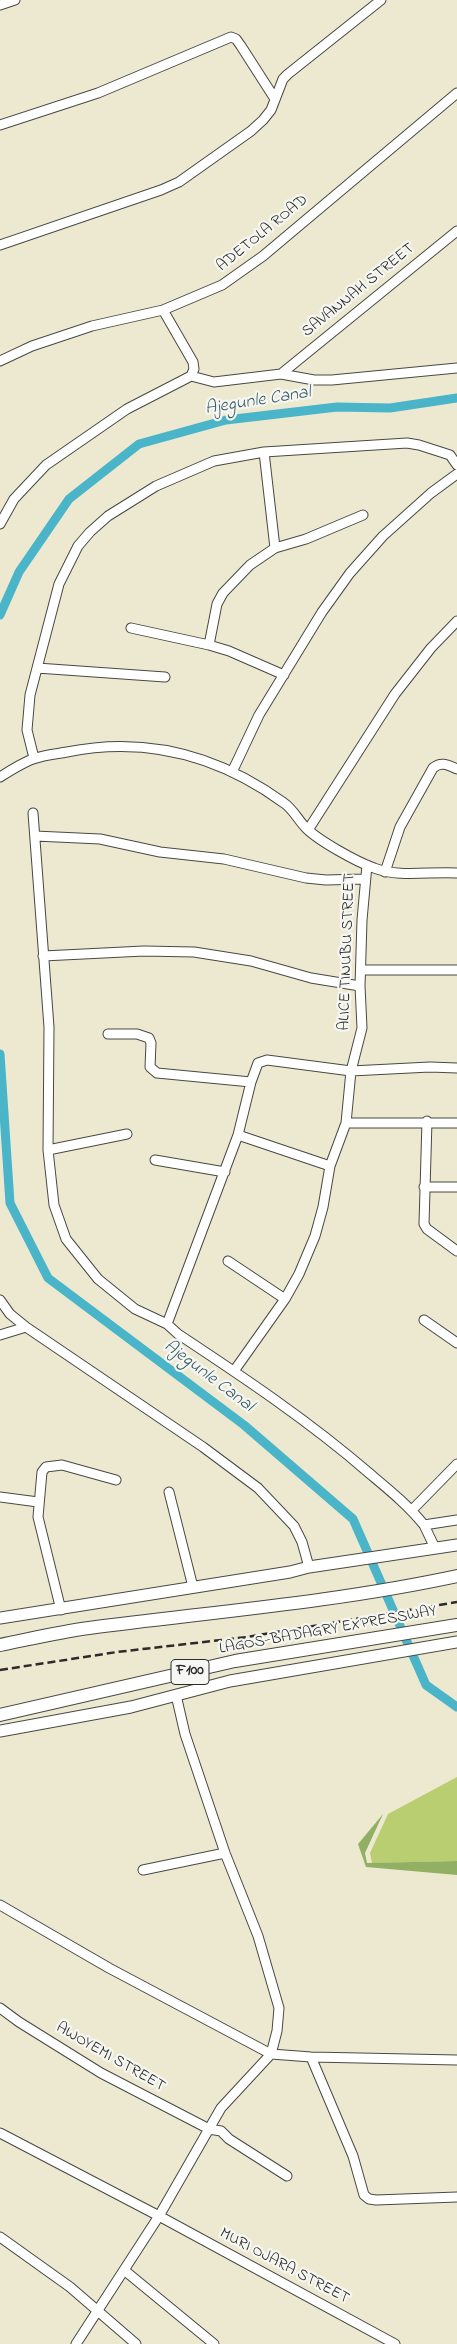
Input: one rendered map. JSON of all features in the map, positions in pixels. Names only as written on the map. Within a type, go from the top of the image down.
[{"type":"highway","name":"LAGOS-BADAGRY EXPRESSWAY","points":[[0,1645],[88,1628],[289,1606],[457,1576]]},
{"type":"highway","name":"LAGOS-BADAGRY EXPRESSWAY","points":[[0,1715],[235,1661],[457,1625]]},
{"type":"main road","points":[[0,1618],[61,1610],[290,1572],[349,1560],[402,1554],[457,1544]]},
{"type":"main road","name":"LAGOS-BADAGRY EXPRESSWAY","points":[[0,1731],[130,1707],[230,1681],[457,1642]]},
{"type":"street","points":[[0,4],[15,0]]},
{"type":"street","points":[[0,245],[161,190],[178,182],[252,131],[271,110],[288,74],[382,0]]},
{"type":"street","points":[[0,126],[98,92],[231,37],[241,46],[275,99]]},
{"type":"street","name":"ADETOLA ROAD","points":[[0,361],[32,346],[92,326],[164,310],[203,295],[243,272],[457,93]]},
{"type":"street","name":"SAVANNAH STREET","points":[[281,374],[457,230]]},
{"type":"street","points":[[0,524],[14,499],[46,465],[127,409],[191,376],[194,369],[193,362],[164,310]]},
{"type":"street","points":[[191,376],[214,382],[281,374],[314,380],[332,380],[457,368]]},
{"type":"street","points":[[34,758],[27,730],[30,695],[60,584],[78,546],[108,516],[156,486],[181,474],[214,461],[264,452],[407,443],[454,454],[457,465]]},
{"type":"street","points":[[264,452],[275,548]]},
{"type":"street","points":[[233,770],[259,715],[322,612],[366,552],[409,512],[457,474]]},
{"type":"street","points":[[210,645],[217,604],[223,593],[250,565],[275,548],[306,539],[363,515]]},
{"type":"street","points":[[308,830],[395,694],[431,648],[457,621]]},
{"type":"street","points":[[131,628],[210,645],[229,651],[284,675]]},
{"type":"street","points":[[37,668],[165,677]]},
{"type":"street","points":[[0,777],[34,758],[102,747],[151,746],[178,752],[233,770],[286,805],[308,830],[367,865],[385,872],[457,873]]},
{"type":"street","points":[[385,872],[400,827],[433,768],[437,764],[445,763],[457,769]]},
{"type":"street","points":[[33,813],[49,1027],[48,1150],[54,1205],[66,1239],[85,1266],[112,1292],[135,1308],[167,1324],[178,1334],[234,1371],[332,1442],[412,1510],[424,1525],[435,1548]]},
{"type":"street","points":[[35,836],[100,839],[160,852],[224,860],[326,880],[365,879]]},
{"type":"street","name":"ALICE TINUBU STREET","points":[[234,1371],[285,1299],[299,1274],[315,1236],[323,1207],[330,1166],[346,1124],[351,1071],[362,1028],[360,986],[367,865]]},
{"type":"street","points":[[44,956],[144,951],[194,952],[251,961],[311,978],[360,986]]},
{"type":"street","points":[[362,970],[457,970]]},
{"type":"street","points":[[108,1034],[137,1034],[149,1038],[151,1043],[150,1067],[157,1073],[251,1082]]},
{"type":"street","points":[[167,1324],[238,1135],[251,1082],[258,1064],[267,1060],[351,1071],[430,1066],[457,1068]]},
{"type":"street","points":[[427,1122],[424,1224],[427,1229],[457,1251]]},
{"type":"street","points":[[346,1124],[457,1123]]},
{"type":"street","points":[[48,1150],[127,1134]]},
{"type":"street","points":[[238,1135],[330,1166]]},
{"type":"street","points":[[155,1160],[225,1172]]},
{"type":"street","points":[[424,1187],[457,1187]]},
{"type":"street","points":[[228,1261],[285,1299]]},
{"type":"street","points":[[0,1300],[10,1314],[26,1327],[203,1447],[258,1488],[294,1526],[302,1542],[309,1567]]},
{"type":"street","points":[[424,1320],[457,1343]]},
{"type":"street","points":[[0,1335],[26,1327]]},
{"type":"street","points":[[412,1510],[457,1464]]},
{"type":"street","points":[[61,1610],[41,1532],[38,1502],[42,1472],[46,1467],[62,1465],[116,1480]]},
{"type":"street","points":[[169,1492],[193,1587]]},
{"type":"street","points":[[0,1497],[38,1502]]},
{"type":"street","points":[[424,1525],[457,1520]]},
{"type":"street","points":[[76,2344],[159,2216],[209,2129],[231,2096],[270,2054],[277,2031],[279,2008],[258,1936],[225,1853],[185,1734],[176,1695]]},
{"type":"street","points":[[143,1870],[225,1853]]},
{"type":"street","points":[[0,1904],[109,1968],[270,2054],[311,2057],[457,2060]]},
{"type":"street","name":"AWOYEMI STREET","points":[[0,2008],[101,2073],[209,2129],[222,2131],[229,2139],[287,2176]]},
{"type":"street","points":[[311,2057],[353,2156],[364,2195],[369,2199],[376,2200],[457,2197]]},
{"type":"street","name":"MURI OJARA STREET","points":[[0,2133],[159,2216],[395,2344]]},
{"type":"street","points":[[0,2237],[70,2287],[136,2344]]},
{"type":"street","points":[[124,2270],[214,2344]]},
{"type":"green space","points":[[457,1777],[457,1861],[372,1863],[370,1853],[388,1814]]},
{"type":"green space","points":[[383,1814],[365,1853],[367,1863],[457,1861],[457,1875],[366,1867],[358,1844]]},
{"type":"waterway","name":"Ajegunle Canal","points":[[0,615],[19,572],[69,499],[139,444],[226,420],[337,407],[390,408],[457,398]]},
{"type":"waterway","name":"Ajegunle Canal","points":[[0,1054],[10,1203],[48,1278],[244,1425],[353,1519],[426,1685],[457,1707]]},
{"type":"railway","points":[[0,1670],[117,1652],[247,1637],[457,1602]]}]
